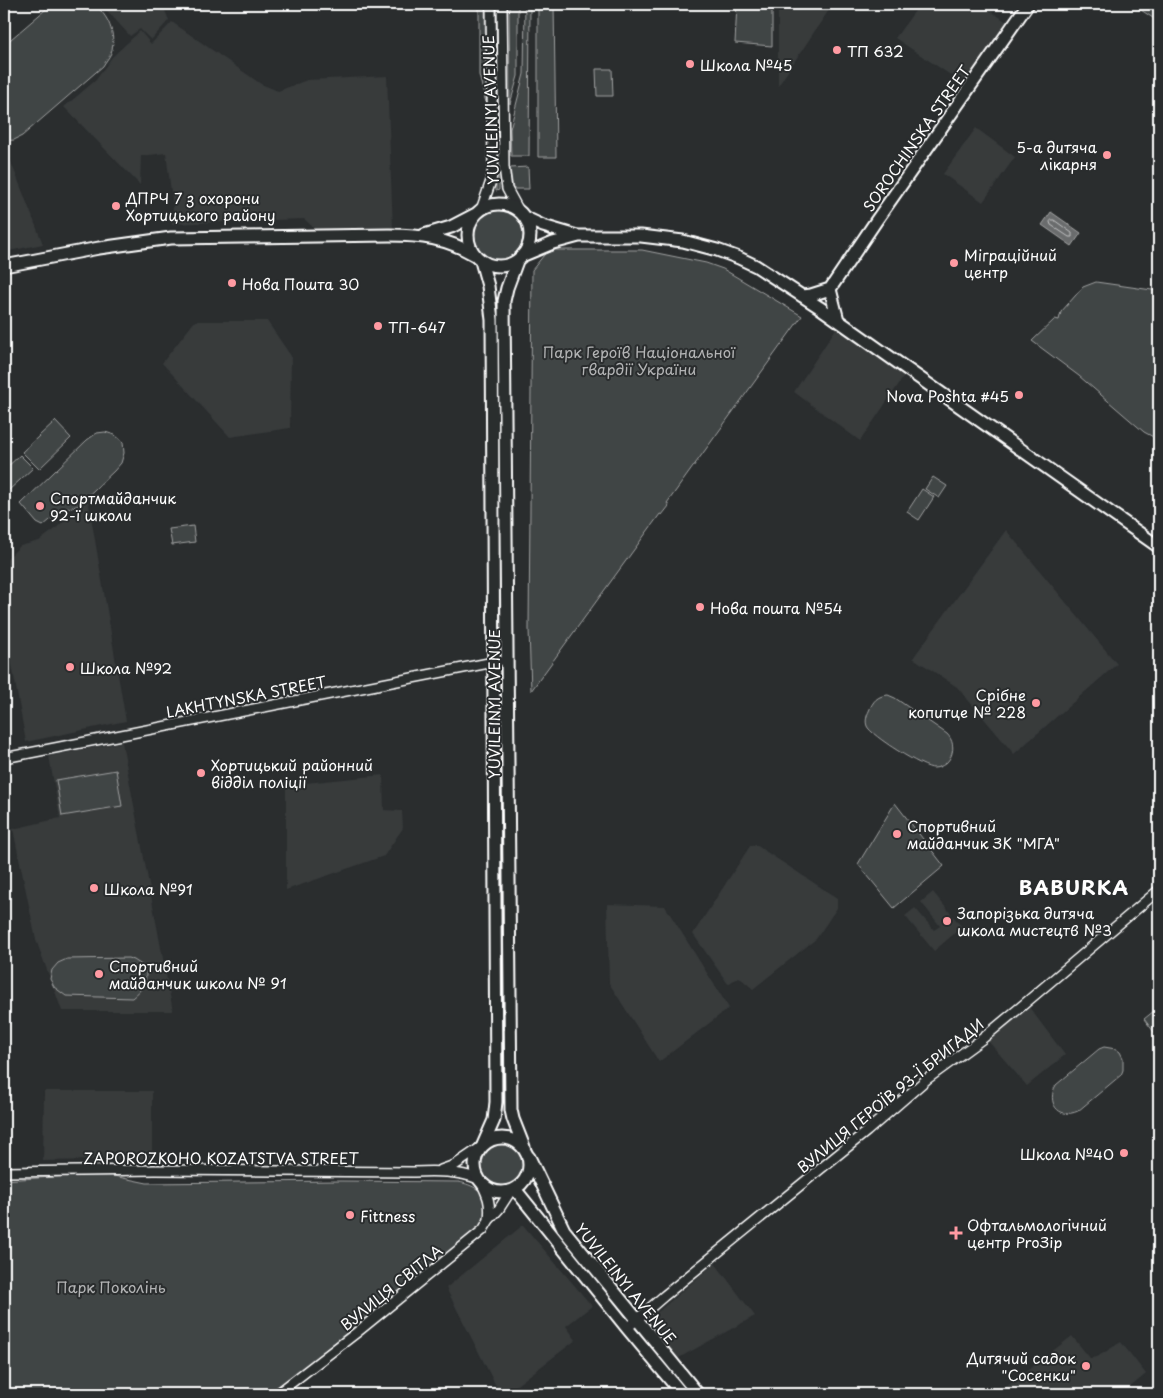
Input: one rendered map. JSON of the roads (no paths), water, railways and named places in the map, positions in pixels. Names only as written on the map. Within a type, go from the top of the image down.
[{"type":"main road","name":"SOROCHINSKA STREET","points":[[830,289],[1028,4]]},
{"type":"main road","points":[[420,236],[451,227],[490,205],[500,204],[510,206],[522,215],[550,228],[579,236]]},
{"type":"main road","points":[[478,258],[470,247],[468,229],[472,220],[479,212]]},
{"type":"main road","points":[[521,258],[529,246],[530,237],[530,227],[522,215]]},
{"type":"main road","points":[[4,266],[106,247],[171,238],[389,234],[420,236],[451,243],[490,265],[499,267],[509,265],[553,243],[579,236],[641,236],[692,243],[739,258],[756,266],[838,320],[1159,547]]},
{"type":"main road","name":"YUVILEINYI AVENUE","points":[[478,258],[488,286],[492,320],[496,1102],[494,1120],[482,1146]]},
{"type":"main road","name":"YUVILEINYI AVENUE","points":[[521,258],[507,288],[504,301],[511,1110],[526,1152],[564,1230],[698,1394]]},
{"type":"main road","points":[[802,296],[830,289],[838,320]]},
{"type":"main road","points":[[500,1137],[517,1141],[526,1152],[530,1166],[528,1175],[523,1183],[512,1190],[499,1192],[489,1189],[480,1181],[475,1169],[475,1158],[482,1146],[491,1140],[500,1137]]},
{"type":"main road","name":"YUVILEINYI AVENUE","points":[[512,1190],[682,1394]]},
{"type":"street","name":"YUVILEINYI AVENUE","points":[[479,212],[491,181],[493,168],[491,4]]},
{"type":"street","name":"YUVILEINYI AVENUE","points":[[502,4],[504,168],[507,189],[522,215]]},
{"type":"street","name":"LAKHTYNSKA STREET","points":[[4,758],[508,659]]},
{"type":"street","name":"ВУЛИЦЯ ГЕРОЇВ 93-Ї БРИГАДИ","points":[[627,1328],[867,1131],[932,1075],[982,1039],[1159,890]]},
{"type":"street","name":"ZAPOROZKOHO KOZATSTVA STREET","points":[[4,1172],[155,1170],[414,1172],[438,1170],[455,1165],[482,1146]]},
{"type":"street","name":"ZAPOROZKOHO KOZATSTVA STREET","points":[[438,1170],[466,1174],[480,1181]]},
{"type":"street","points":[[480,1181],[490,1204],[489,1220]]},
{"type":"street","name":"ВУЛИЦЯ СВІТЛА","points":[[277,1394],[483,1230],[512,1190]]},
{"type":"water","points":[[1051,212],[1081,233],[1072,246],[1042,225]]},
{"type":"place","name":"ТП 632","points":[[837,50]]},
{"type":"place","name":"Школа №45","points":[[690,64]]},
{"type":"place","name":"5-а дитяча лікарня","points":[[1107,155]]},
{"type":"place","name":"ДПРЧ 7 з охорони Хортицького району","points":[[116,206]]},
{"type":"place","name":"Міграційний центр","points":[[954,263]]},
{"type":"place","name":"Нова Пошта 30","points":[[232,283]]},
{"type":"place","name":"ТП-647","points":[[378,326]]},
{"type":"place","name":"Nova Poshta #45","points":[[1019,395]]},
{"type":"place","name":"Спортмайданчик 92-ї школи","points":[[40,506]]},
{"type":"place","name":"Нова пошта №54","points":[[700,607]]},
{"type":"place","name":"Школа №92","points":[[70,667]]},
{"type":"place","name":"Срібне копитце № 228","points":[[1036,703]]},
{"type":"place","name":"Хортицький районний відділ поліції","points":[[201,773]]},
{"type":"place","name":"Спортивний майданчик ЗК \"МГА\"","points":[[897,834]]},
{"type":"place","name":"Школа №91","points":[[94,888]]},
{"type":"place","name":"Запорізька дитяча школа мистецтв №3","points":[[947,921]]},
{"type":"place","name":"Спортивний майданчик школи № 91","points":[[99,974]]},
{"type":"place","name":"Школа №40","points":[[1124,1153]]},
{"type":"place","name":"Fittness","points":[[350,1215]]},
{"type":"place","name":"Офтальмологічний центр ProЗір","points":[[956,1233]]},
{"type":"place","name":"Дитячий садок \"Сосенки\"","points":[[1086,1366]]},
{"type":"district","name":"BABURKA","points":[[1074,887]]},
{"type":"park label","name":"Парк Героїв Національної гвардії України","points":[[639,360]]},
{"type":"park label","name":"Парк Поколінь","points":[[111,1286]]}]
